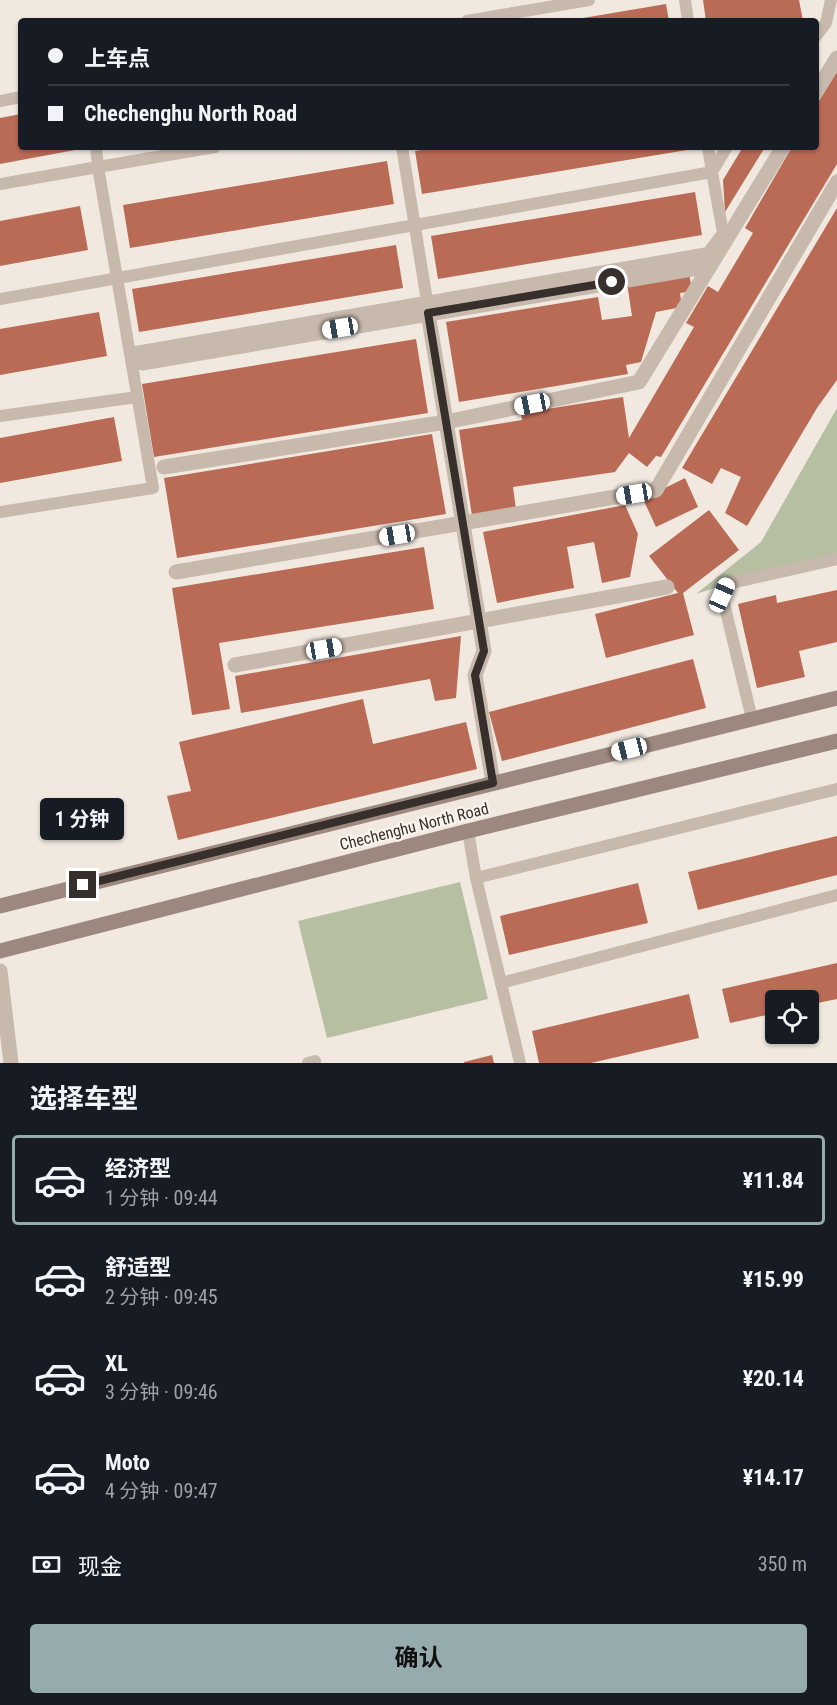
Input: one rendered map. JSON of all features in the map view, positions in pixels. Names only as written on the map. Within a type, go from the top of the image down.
[{"type":"main road","name":"Chechenghu North Road","points":[[0,906],[837,698]]},
{"type":"main road","name":"Chechenghu North Road","points":[[0,951],[468,831],[837,741]]},
{"type":"street","points":[[819,87],[837,58]]},
{"type":"street","points":[[164,466],[446,422],[639,382],[781,150]]},
{"type":"street","points":[[176,572],[656,490],[837,182]]},
{"type":"street","points":[[142,363],[428,307],[704,267]]},
{"type":"street","points":[[428,307],[484,651],[475,675],[493,783]]},
{"type":"street","points":[[235,665],[666,587]]},
{"type":"street","points":[[0,971],[11,1063]]},
{"type":"lane","points":[[484,18],[589,0]]},
{"type":"lane","points":[[685,0],[688,18]]},
{"type":"lane","points":[[819,32],[826,23],[831,0]]},
{"type":"lane","points":[[0,101],[18,98]]},
{"type":"lane","points":[[0,512],[153,488],[96,150]]},
{"type":"lane","points":[[0,184],[198,150]]},
{"type":"lane","points":[[402,150],[428,307]]},
{"type":"lane","points":[[130,353],[428,307],[708,253],[723,233],[708,150]]},
{"type":"lane","points":[[0,299],[712,172],[725,150]]},
{"type":"lane","points":[[0,416],[137,397]]},
{"type":"lane","points":[[752,719],[722,595],[727,584],[837,559]]},
{"type":"lane","points":[[476,878],[837,789]]},
{"type":"lane","points":[[468,831],[476,878],[520,1063]]},
{"type":"lane","points":[[501,983],[837,895]]},
{"type":"lane","points":[[308,1063],[315,1061],[315,1063]]},
{"type":"green space","points":[[837,408],[837,559],[727,584],[696,594],[761,542]]},
{"type":"green space","points":[[460,882],[488,999],[327,1038],[298,921]]},
{"type":"building","points":[[703,0],[799,0],[802,18],[706,18]]},
{"type":"building","points":[[666,4],[668,18],[583,18]]},
{"type":"building","points":[[837,70],[837,164],[661,457],[656,456],[647,467],[629,453],[615,472],[513,487],[516,509],[472,516],[459,430],[522,420],[521,413],[623,397],[629,438],[694,327],[686,323],[708,286],[718,292],[753,233],[745,228],[790,150],[819,150],[819,101]]},
{"type":"building","points":[[18,115],[18,150],[75,150],[0,164],[0,118]]},
{"type":"building","points":[[422,150],[687,150],[422,194],[415,151]]},
{"type":"building","points":[[741,150],[763,150],[725,212],[723,180]]},
{"type":"building","points":[[387,161],[394,204],[130,248],[123,205]]},
{"type":"building","points":[[695,192],[702,235],[438,279],[431,236]]},
{"type":"building","points":[[80,206],[88,250],[0,266],[0,221]]},
{"type":"building","points":[[837,208],[837,380],[817,408],[747,526],[725,513],[741,477],[721,468],[712,484],[682,468]]},
{"type":"building","points":[[396,245],[403,288],[139,332],[132,289]]},
{"type":"building","points":[[689,272],[692,291],[680,293],[682,307],[656,312],[641,362],[626,365],[628,374],[459,402],[446,322],[598,297],[602,320],[632,316],[627,283]]},
{"type":"building","points":[[99,312],[107,356],[0,375],[0,329]]},
{"type":"building","points":[[416,339],[428,413],[154,457],[142,384]]},
{"type":"building","points":[[114,417],[122,461],[0,483],[0,438]]},
{"type":"building","points":[[432,434],[446,514],[177,558],[164,478]]},
{"type":"building","points":[[685,478],[698,507],[656,527],[643,499]]},
{"type":"building","points":[[625,505],[638,534],[630,577],[602,583],[594,542],[567,547],[574,588],[497,603],[483,532]]},
{"type":"building","points":[[709,510],[739,550],[683,593],[694,635],[606,658],[595,614],[678,593],[649,556]]},
{"type":"building","points":[[424,547],[434,609],[219,643],[230,709],[192,715],[172,588]]},
{"type":"building","points":[[837,590],[837,642],[799,651],[805,677],[757,688],[738,604],[776,595],[777,603]]},
{"type":"building","points":[[461,636],[456,698],[435,701],[430,679],[241,713],[235,676]]},
{"type":"building","points":[[693,659],[706,708],[502,761],[489,712]]},
{"type":"building","points":[[363,699],[373,744],[466,722],[477,769],[178,840],[167,796],[191,791],[179,742]]},
{"type":"building","points":[[837,836],[837,875],[698,910],[688,872]]},
{"type":"building","points":[[638,883],[648,923],[509,955],[500,916]]},
{"type":"building","points":[[837,963],[837,999],[819,1003],[819,990],[765,990],[765,1015],[730,1023],[722,989]]},
{"type":"building","points":[[689,994],[699,1038],[591,1063],[539,1063],[532,1031]]},
{"type":"building","points":[[492,1055],[494,1063],[464,1063],[464,1062]]},
{"type":"route","points":[[83,885],[493,783],[475,675],[484,651],[428,313],[612,282]]}]
